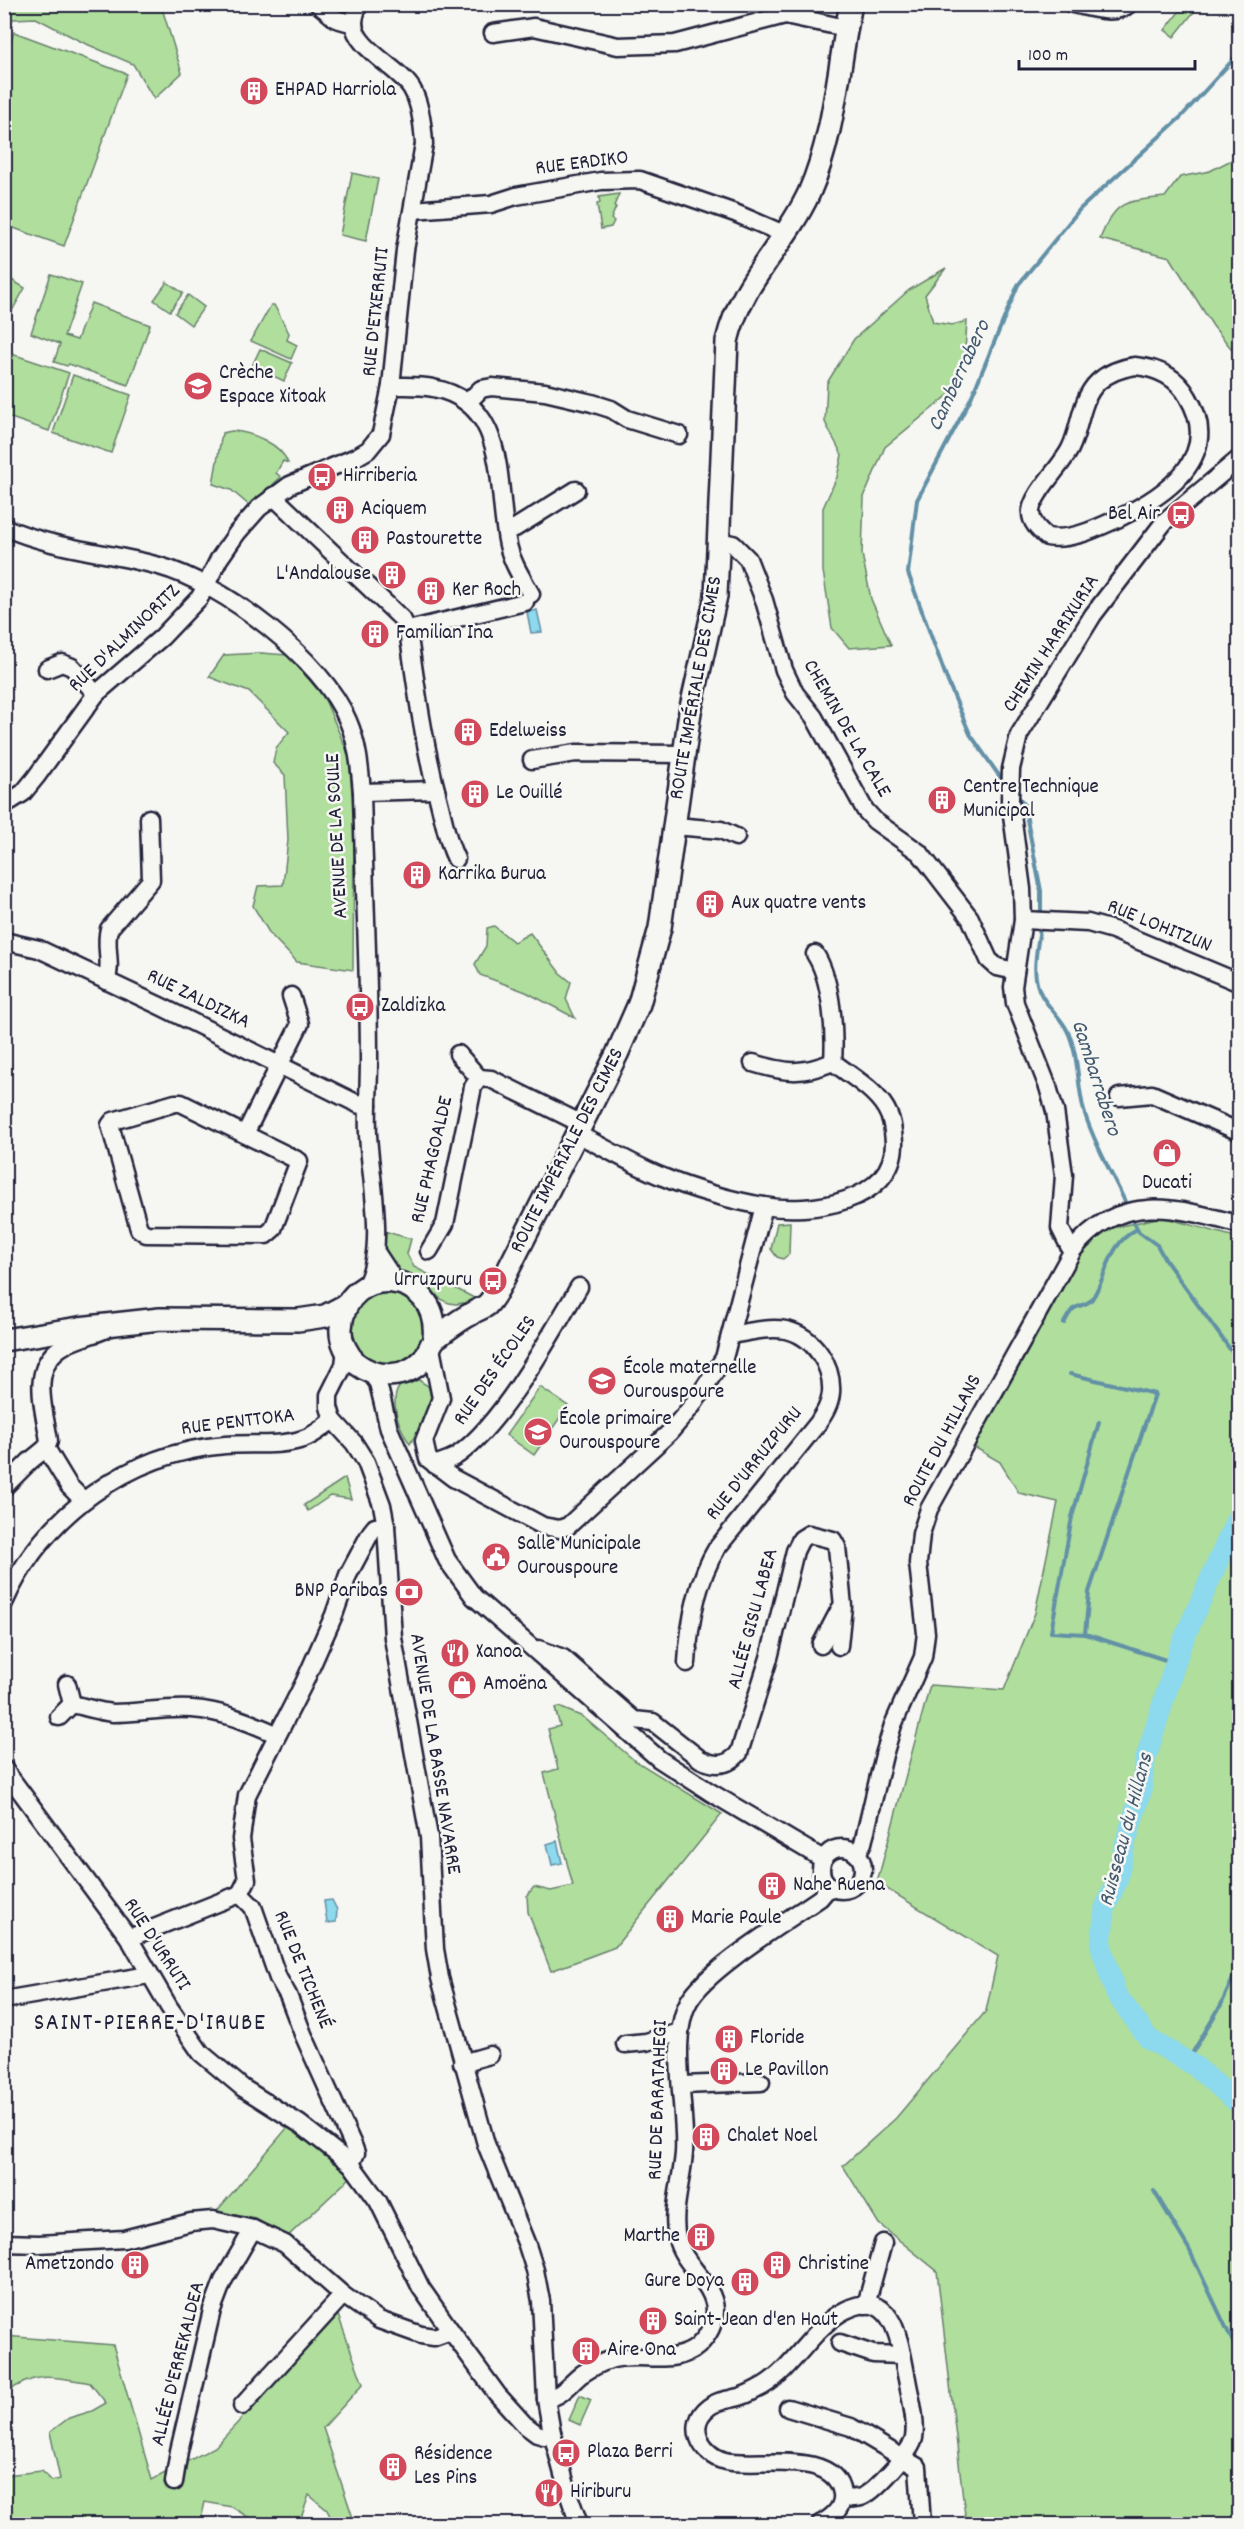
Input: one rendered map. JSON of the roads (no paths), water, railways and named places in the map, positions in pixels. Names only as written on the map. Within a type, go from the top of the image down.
[{"type":"main road","name":"ROUTE IMPÉRIALE DES CIMES","points":[[432,1344],[471,1313],[488,1304],[496,1292],[579,1129],[639,1004],[648,979],[665,906],[690,712],[716,596],[727,341],[732,317],[740,301],[784,234],[820,169],[851,4]]},
{"type":"main road","points":[[428,1303],[434,1321],[432,1344],[424,1359],[406,1371],[384,1375],[369,1371],[355,1362],[343,1341],[341,1318],[354,1294],[365,1286],[380,1281],[395,1281],[414,1289],[428,1303],[441,1308],[471,1313]]},
{"type":"main road","points":[[4,1340],[125,1322],[225,1318],[298,1320],[326,1316],[346,1305]]},
{"type":"main road","points":[[298,1320],[343,1341]]},
{"type":"street","points":[[318,4],[336,19],[354,24],[358,4]]},
{"type":"street","points":[[1072,4],[1114,11],[1122,10],[1129,4]]},
{"type":"street","points":[[493,33],[534,27],[618,46],[675,44],[785,15],[846,28]]},
{"type":"street","name":"RUE D'ETXERRUTI","points":[[206,585],[219,559],[237,533],[273,496],[290,485],[356,458],[368,450],[381,434],[392,386],[405,250],[424,144],[417,100],[412,88],[401,75],[365,45],[357,35],[354,24]]},
{"type":"street","name":"RUE ERDIKO","points":[[413,210],[491,204],[516,196],[601,181],[640,180],[735,213],[784,234]]},
{"type":"street","points":[[1135,366],[1159,370],[1184,389],[1196,410],[1200,428],[1198,442],[1194,456],[1176,483],[1131,512],[1105,525],[1066,538],[1047,537],[1031,517],[1034,500],[1060,467],[1071,448],[1080,423],[1084,402],[1098,382],[1120,368],[1135,366]]},
{"type":"street","points":[[392,386],[433,388],[454,395],[467,403],[487,429],[495,450],[501,479],[508,545],[528,598],[408,630]]},
{"type":"street","points":[[467,403],[481,389],[492,387],[545,392],[611,409],[627,419],[679,435]]},
{"type":"street","name":"CHEMIN HARRIXURIA","points":[[1073,1250],[1060,1228],[1064,1175],[1058,1127],[1048,1087],[1015,1003],[1013,987],[1023,920],[1022,889],[1010,800],[1011,768],[1019,735],[1093,615],[1128,573],[1158,529],[1239,458]]},
{"type":"street","points":[[1176,483],[1189,500]]},
{"type":"street","points":[[506,530],[514,528],[576,490]]},
{"type":"street","points":[[273,496],[402,619],[408,630],[419,708],[436,790],[450,847],[456,859]]},
{"type":"street","name":"AVENUE DE LA SOULE","points":[[4,527],[68,548],[160,566],[206,585],[258,621],[299,654],[336,696],[348,720],[355,740],[362,792],[369,1061],[368,1106],[376,1252],[370,1278],[365,1286]]},
{"type":"street","name":"CHEMIN DE LA CALE","points":[[719,541],[733,544],[748,559],[764,600],[784,670],[795,693],[814,717],[865,810],[875,821],[920,853],[970,918],[988,960],[997,967],[1016,971]]},
{"type":"street","name":"RUE D'ALMINORITZ","points":[[4,805],[23,792],[36,777],[96,694],[162,637],[200,597],[206,585]]},
{"type":"street","points":[[47,669],[62,663],[72,667],[96,694]]},
{"type":"street","points":[[532,760],[576,753],[683,754]]},
{"type":"street","points":[[362,792],[436,790]]},
{"type":"street","points":[[106,981],[109,974],[107,936],[109,929],[151,880],[149,818]]},
{"type":"street","points":[[675,826],[721,830],[735,837]]},
{"type":"street","name":"RUE LOHITZUN","points":[[1023,920],[1088,923],[1113,930],[1239,983]]},
{"type":"street","name":"RUE ZALDIZKA","points":[[4,941],[39,949],[360,1105],[368,1106]]},
{"type":"street","points":[[753,1063],[784,1072],[811,1071],[834,1062],[835,1030],[822,964],[815,954]]},
{"type":"street","points":[[245,1134],[300,1024],[291,996]]},
{"type":"street","name":"RUE PHAGOALDE","points":[[458,1054],[479,1078],[491,1079],[661,1176],[765,1206],[801,1207],[831,1204],[860,1196],[873,1186],[888,1167],[894,1146],[889,1114],[872,1092],[834,1062]]},
{"type":"street","name":"RUE PHAGOALDE","points":[[429,1251],[446,1224],[473,1087],[479,1078]]},
{"type":"street","points":[[1119,1097],[1152,1094],[1239,1132]]},
{"type":"street","points":[[181,1103],[245,1134],[299,1161],[273,1229],[266,1235],[254,1235],[146,1234],[140,1229],[110,1125],[113,1121],[181,1103]]},
{"type":"street","points":[[432,1344],[441,1398],[424,1441],[428,1459],[453,1478],[543,1526],[559,1529],[568,1526],[648,1454],[685,1415],[724,1358],[765,1206]]},
{"type":"street","name":"ROUTE DU HILLANS","points":[[860,1849],[890,1735],[923,1657],[926,1633],[918,1563],[921,1534],[929,1509],[1073,1250],[1093,1228],[1109,1218],[1129,1211],[1179,1210],[1239,1225]]},
{"type":"street","points":[[376,1252],[395,1281]]},
{"type":"street","name":"RUE DES ÉCOLES","points":[[435,1465],[457,1456],[477,1439],[511,1395],[579,1287]]},
{"type":"street","points":[[4,1487],[46,1448],[50,1441],[40,1382],[49,1361],[60,1347],[125,1322]]},
{"type":"street","name":"RUE D'URRUZPURU","points":[[687,1663],[689,1632],[708,1562],[818,1423],[827,1409],[831,1394],[826,1364],[816,1348],[802,1336],[775,1329],[731,1335]]},
{"type":"street","points":[[333,1419],[329,1407],[329,1395],[344,1365],[343,1341]]},
{"type":"street","points":[[336,1383],[351,1375],[369,1371],[378,1383],[384,1401],[388,1429],[447,1560],[474,1597],[630,1734],[678,1772],[823,1859]]},
{"type":"street","points":[[384,1401],[406,1371],[431,1377],[440,1389]]},
{"type":"street","name":"RUE PENTTOKA","points":[[4,1603],[27,1560],[65,1515],[108,1483],[161,1458],[190,1450],[225,1445],[294,1442],[305,1439],[333,1419]]},
{"type":"street","name":"AVENUE DE LA BASSE NAVARRE","points":[[333,1419],[354,1443],[366,1462],[380,1497],[386,1526],[393,1638],[429,1837],[435,1948],[440,1978],[486,2144],[535,2270],[541,2301],[546,2399],[552,2433],[579,2524]]},
{"type":"street","points":[[46,1448],[69,1486],[83,1500]]},
{"type":"street","points":[[129,1938],[241,1892],[247,1880],[241,1839],[244,1806],[276,1734],[304,1683],[334,1615],[348,1575],[368,1536],[375,1527],[386,1526]]},
{"type":"street","name":"ALLÉE GISU LABEA","points":[[529,1645],[563,1658],[634,1720],[653,1722],[709,1764],[721,1765],[732,1761],[739,1753],[769,1658],[795,1551],[801,1539],[809,1534],[833,1540],[837,1547],[843,1606],[839,1646]]},
{"type":"street","points":[[821,1645],[843,1606]]},
{"type":"street","points":[[67,1684],[65,1712],[138,1712],[160,1708],[205,1710],[225,1714],[276,1734]]},
{"type":"street","points":[[630,1734],[646,1732],[658,1725]]},
{"type":"street","name":"RUE D'URRUTI","points":[[4,1769],[129,1938],[149,1975],[201,2053],[243,2088],[300,2124],[351,2164]]},
{"type":"street","points":[[835,1849],[860,1849],[864,1868],[859,1882],[845,1890],[830,1886],[823,1878],[821,1869],[823,1859],[835,1849]]},
{"type":"street","name":"RUE DE BARATAHEGI","points":[[546,2399],[556,2397],[580,2376],[613,2359],[663,2357],[690,2352],[702,2341],[712,2325],[715,2308],[713,2300],[685,2258],[676,2229],[684,2151],[680,2032],[689,2001],[704,1982],[820,1898],[830,1886]]},
{"type":"street","name":"RUE DE TICHENÉ","points":[[241,1892],[253,1907],[278,1978],[288,1995],[353,2145],[356,2153],[351,2164]]},
{"type":"street","points":[[4,2000],[149,1975]]},
{"type":"street","points":[[625,2044],[646,2042],[680,2032]]},
{"type":"street","points":[[462,2063],[490,2055]]},
{"type":"street","points":[[681,2085],[761,2082]]},
{"type":"street","points":[[351,2164],[378,2201],[422,2288],[497,2394],[525,2425],[537,2434],[544,2436],[552,2433]]},
{"type":"street","points":[[4,2243],[39,2244],[124,2239],[190,2222],[213,2220],[253,2229],[285,2244],[343,2295],[379,2320],[421,2335],[434,2337],[451,2331]]},
{"type":"street","name":"ALLÉE D'ERREKALDEA","points":[[174,2482],[178,2451],[212,2310],[223,2281],[253,2229]]},
{"type":"street","points":[[866,2305],[883,2243]]},
{"type":"street","points":[[242,2406],[343,2295]]},
{"type":"street","points":[[820,2524],[840,2508],[843,2499],[841,2486],[833,2476],[821,2469],[787,2461],[745,2463],[724,2461],[706,2450],[698,2438],[696,2428],[698,2420],[707,2408],[714,2403],[741,2397],[768,2383],[783,2371],[840,2313],[857,2305],[866,2305],[880,2308],[894,2322],[911,2401],[914,2437],[909,2450],[869,2492],[860,2497],[843,2499]]},
{"type":"street","points":[[840,2343],[873,2354],[902,2355]]},
{"type":"street","points":[[788,2408],[850,2427],[918,2467],[922,2524]]},
{"type":"water","points":[[537,610],[542,632],[531,633],[527,612]]},
{"type":"water","points":[[557,1841],[562,1863],[552,1865],[547,1844]]},
{"type":"water","points":[[332,1900],[337,1910],[336,1922],[327,1923],[324,1901]]},
{"type":"waterway","name":"Camberrabero","points":[[1000,777],[970,734],[948,682],[908,573],[917,500],[971,398],[1018,285],[1080,209],[1181,117],[1240,52]]},
{"type":"waterway","name":"Gambarrabero","points":[[1016,794],[1024,804],[1041,891],[1041,911]]},
{"type":"waterway","name":"Gambarrabero","points":[[1040,928],[1035,963],[1038,988],[1071,1039],[1084,1111],[1098,1147],[1126,1204]]},
{"type":"waterway","name":"Gambarrabero","points":[[1132,1219],[1139,1232],[1157,1245],[1166,1261],[1240,1363]]},
{"type":"waterway","points":[[1064,1323],[1072,1310],[1092,1299],[1114,1251],[1127,1236],[1137,1229]]},
{"type":"waterway","points":[[1070,1374],[1155,1394],[1089,1592],[1085,1634]]},
{"type":"waterway","points":[[1099,1422],[1072,1517],[1051,1632],[1085,1634],[1175,1663]]},
{"type":"waterway","name":"Ruisseau du Hillans","points":[[1240,1511],[1180,1648],[1145,1761],[1141,1792],[1125,1844],[1117,1881],[1105,1908],[1101,1946],[1116,1994],[1149,2039],[1195,2066],[1240,2107]]},
{"type":"waterway","points":[[1187,2062],[1221,2005],[1240,1963]]},
{"type":"waterway","points":[[1154,2191],[1189,2249],[1240,2357]]},
{"type":"place","name":"EHPAD Harriola","points":[[254,91]]},
{"type":"place","name":"Crèche Espace Xitoak","points":[[198,386]]},
{"type":"place","name":"Hirriberia","points":[[322,477]]},
{"type":"place","name":"Aciquem","points":[[340,510]]},
{"type":"place","name":"Bel Air","points":[[1181,515]]},
{"type":"place","name":"Pastourette","points":[[365,540]]},
{"type":"place","name":"L'Andalouse","points":[[392,575]]},
{"type":"place","name":"Ker Roch","points":[[431,591]]},
{"type":"place","name":"Familian Ina","points":[[375,634]]},
{"type":"place","name":"Edelweiss","points":[[468,732]]},
{"type":"place","name":"Le Ouillé","points":[[475,794]]},
{"type":"place","name":"Centre Technique Municipal","points":[[942,800]]},
{"type":"place","name":"Karrika Burua","points":[[417,875]]},
{"type":"place","name":"Aux quatre vents","points":[[710,904]]},
{"type":"place","name":"Zaldizka","points":[[360,1007]]},
{"type":"place","name":"Ducati","points":[[1167,1153]]},
{"type":"place","name":"Urruzpuru","points":[[493,1281]]},
{"type":"place","name":"École maternelle Ourouspoure","points":[[602,1381]]},
{"type":"place","name":"École primaire Ourouspoure","points":[[538,1432]]},
{"type":"place","name":"Salle Municipale Ourouspoure","points":[[496,1557]]},
{"type":"place","name":"BNP Paribas","points":[[409,1592]]},
{"type":"place","name":"Xanoa","points":[[455,1653]]},
{"type":"place","name":"Amoëna","points":[[462,1685]]},
{"type":"place","name":"Nahe Ruena","points":[[772,1886]]},
{"type":"place","name":"Marie Paule","points":[[670,1919]]},
{"type":"place","name":"Floride","points":[[729,2039]]},
{"type":"place","name":"Le Pavillon","points":[[724,2071]]},
{"type":"place","name":"Chalet Noel","points":[[706,2137]]},
{"type":"place","name":"Marthe","points":[[701,2237]]},
{"type":"place","name":"Ametzondo","points":[[135,2265]]},
{"type":"place","name":"Christine","points":[[777,2265]]},
{"type":"place","name":"Gure Doya","points":[[745,2282]]},
{"type":"place","name":"Saint-Jean d'en Haut","points":[[653,2321]]},
{"type":"place","name":"Aire Ona","points":[[586,2351]]},
{"type":"place","name":"Plaza Berri","points":[[566,2453]]},
{"type":"place","name":"Résidence Les Pins","points":[[393,2467]]},
{"type":"place","name":"Hiriburu","points":[[549,2493]]},
{"type":"district","name":"SAINT-PIERRE-D'IRUBE","points":[[150,2024]]}]
